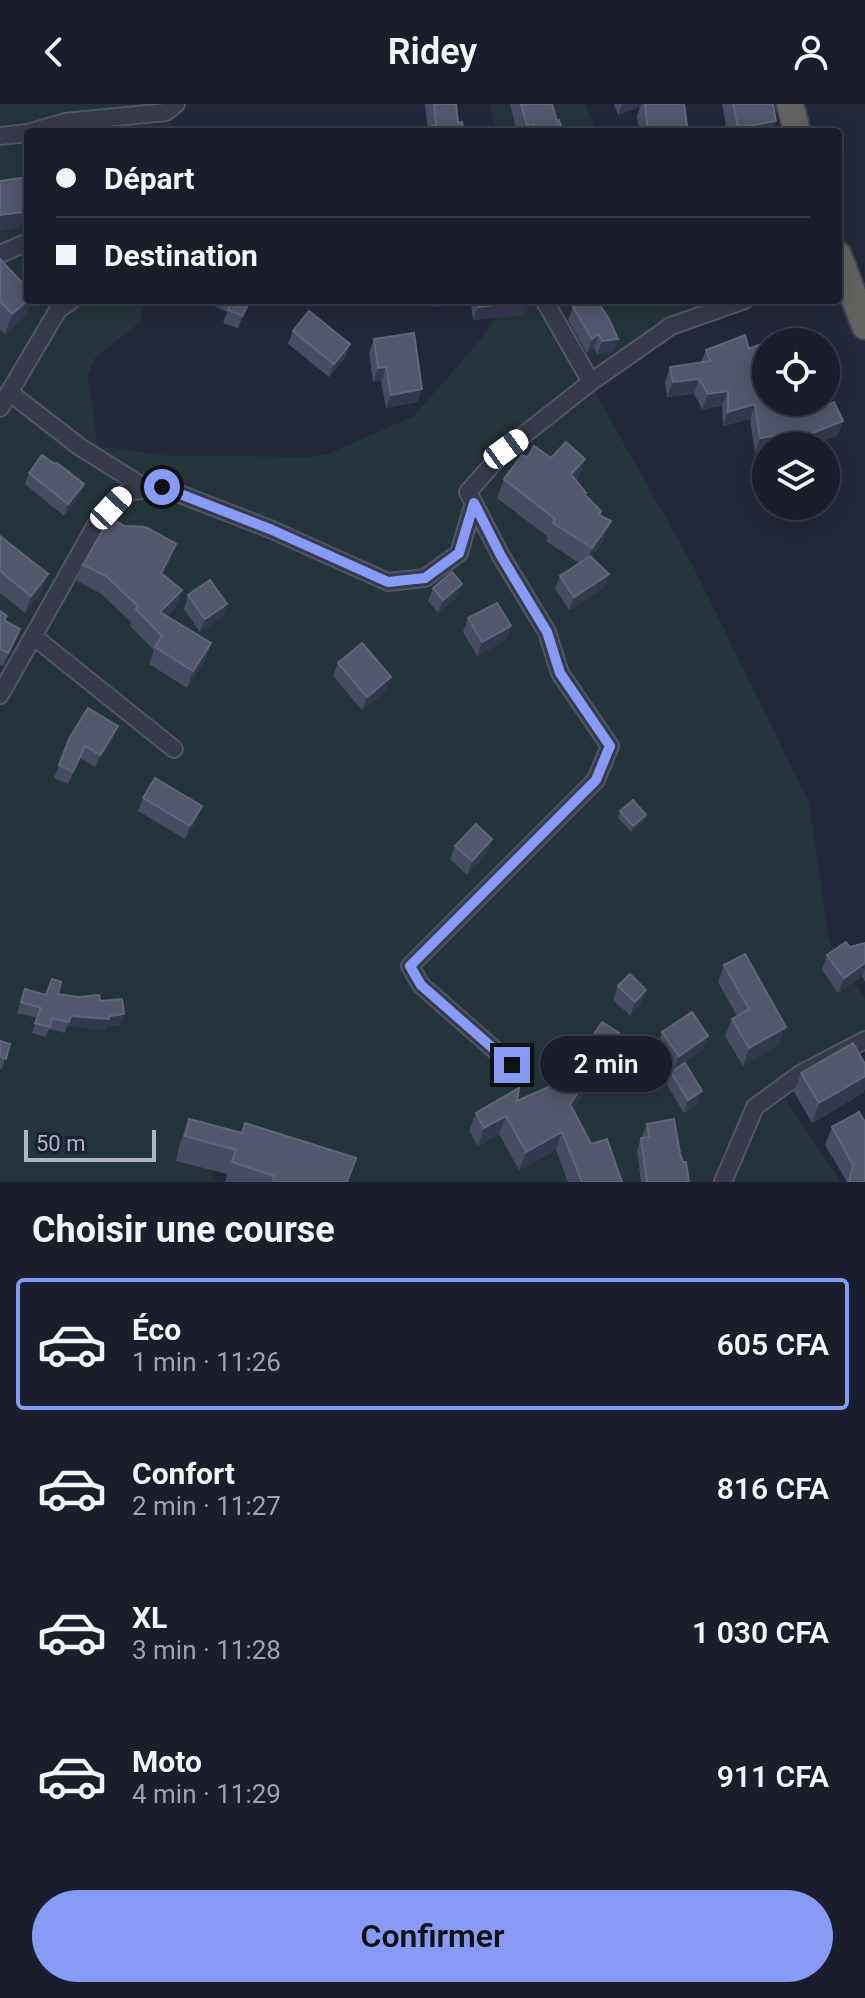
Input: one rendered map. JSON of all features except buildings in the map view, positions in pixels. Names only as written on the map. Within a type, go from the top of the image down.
[{"type":"highway","points":[[790,104],[796,128]]},
{"type":"highway","points":[[842,271],[862,315]]},
{"type":"street","points":[[45,128],[65,122],[166,112],[176,104]]},
{"type":"street","points":[[0,136],[24,134]]},
{"type":"street","points":[[0,254],[24,244]]},
{"type":"street","points":[[0,408],[58,310],[66,304]]},
{"type":"street","points":[[546,304],[591,382]]},
{"type":"street","points":[[512,1065],[421,985],[410,966],[596,780],[610,746],[560,673],[547,632],[501,556],[468,492],[506,449],[591,382],[671,326],[734,304]]},
{"type":"street","points":[[9,392],[80,447],[147,489]]},
{"type":"street","points":[[0,695],[96,525],[127,492],[162,487],[270,529],[388,582],[425,578],[459,553],[474,503]]},
{"type":"street","points":[[33,636],[174,749]]},
{"type":"street","points":[[723,1182],[755,1107],[800,1074],[865,1040]]},
{"type":"shaded area","points":[[0,104],[148,104],[175,128],[24,128],[24,304],[143,304],[141,321],[94,359],[88,376],[98,446],[170,456],[311,457],[328,454],[414,416],[480,340],[504,304],[733,304],[671,326],[592,387],[694,568],[809,803],[829,940],[865,999],[865,1036],[778,1088],[841,1182],[347,1182],[329,1164],[222,1141],[211,1175],[217,1182],[0,1182]]},
{"type":"shaded area","points":[[490,104],[585,104],[595,128],[494,128]]},
{"type":"route","points":[[162,487],[270,529],[388,582],[425,578],[459,553],[474,503],[501,556],[547,632],[560,673],[610,746],[596,780],[410,966],[421,985],[512,1065]]}]
